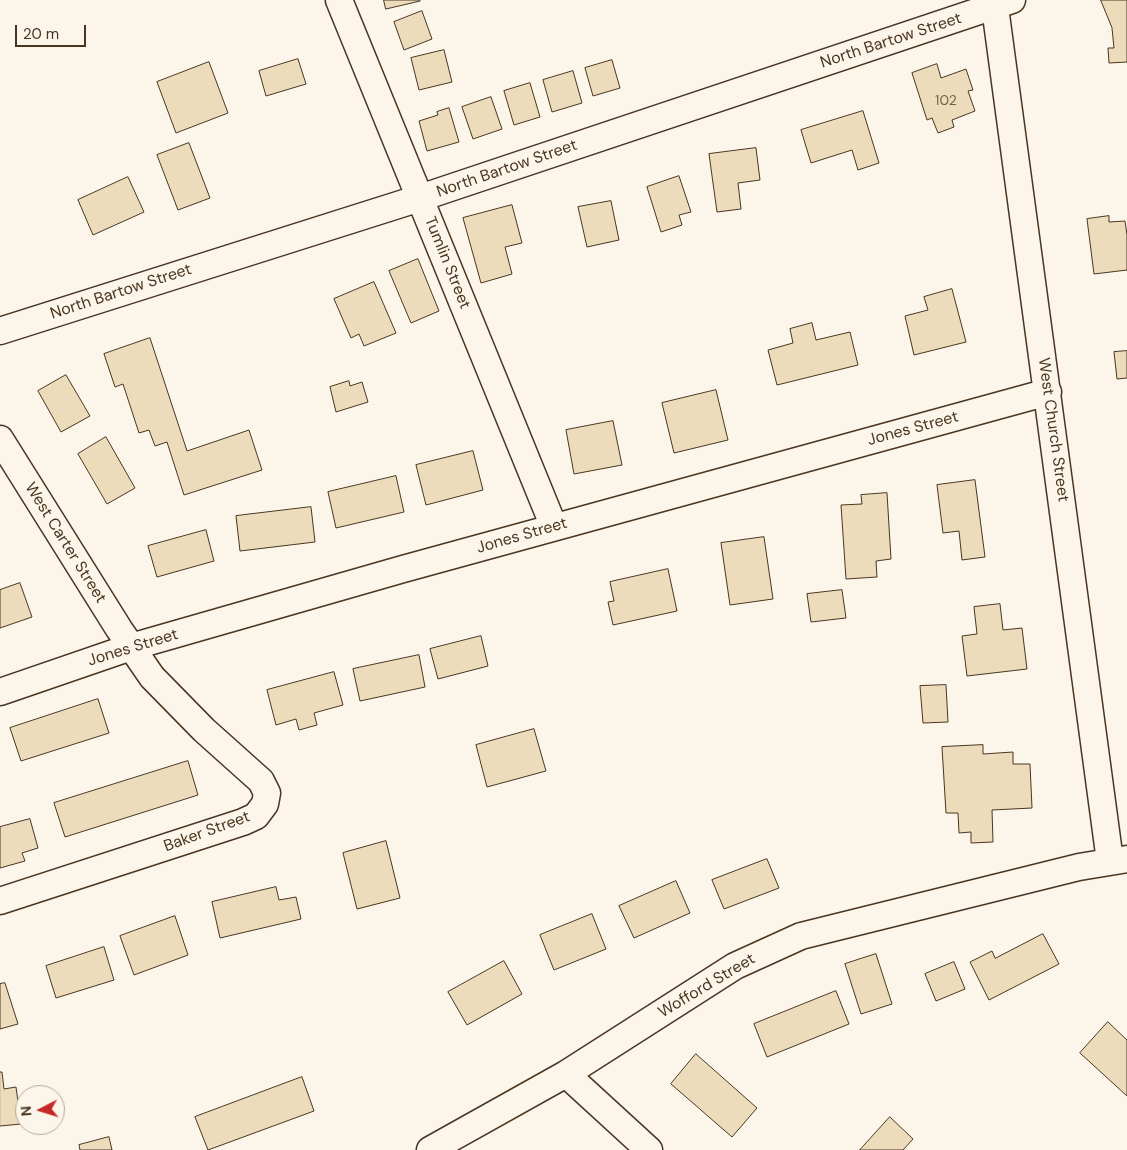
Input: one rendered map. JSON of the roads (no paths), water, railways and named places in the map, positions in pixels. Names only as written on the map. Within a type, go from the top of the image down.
[{"type":"street","name":"Tumlin Street","points":[[339,0],[554,527]]},
{"type":"street","name":"North Bartow Street","points":[[0,331],[420,198],[1001,2]]},
{"type":"street","name":"West Church Street","points":[[1001,2],[1048,392],[1118,860]]},
{"type":"street","name":"Jones Street","points":[[0,692],[131,648],[554,527],[1048,392]]},
{"type":"street","name":"West Carter Street","points":[[0,439],[131,648]]},
{"type":"street","name":"Baker Street","points":[[0,901],[243,822],[256,816],[265,804],[267,793],[261,781],[204,730],[152,677],[131,648]]},
{"type":"street","name":"Wofford Street","points":[[430,1150],[566,1074],[735,966],[801,936],[1118,860]]},
{"type":"street","points":[[566,1074],[649,1150]]}]
